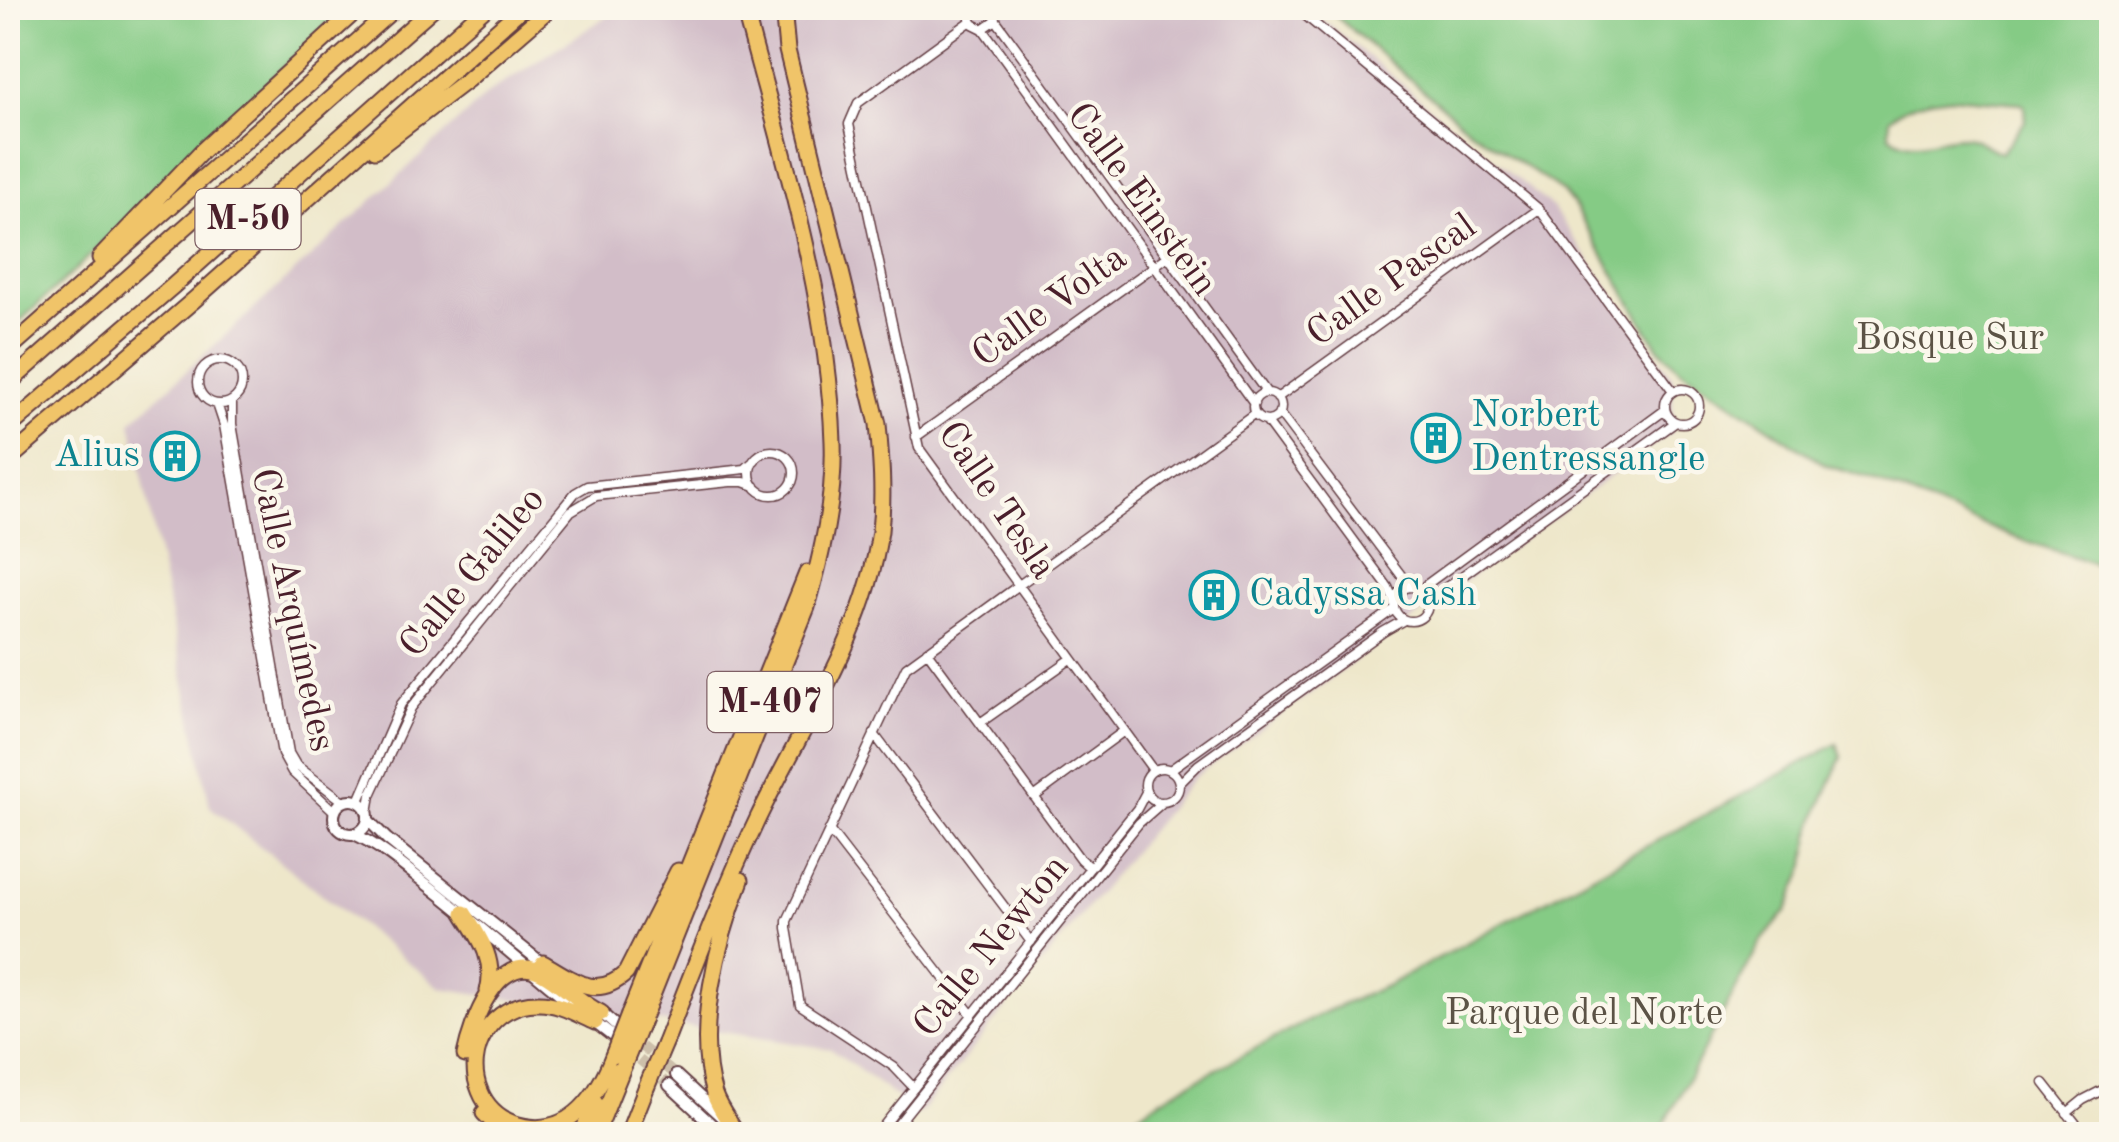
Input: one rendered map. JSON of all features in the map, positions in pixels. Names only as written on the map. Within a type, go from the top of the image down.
[{"type":"highway","points":[[35,326],[203,150],[359,8]]},
{"type":"highway","points":[[8,350],[396,8]]},
{"type":"highway","name":"M-50","points":[[8,384],[433,8]]},
{"type":"highway","name":"M-50","points":[[8,428],[486,8]]},
{"type":"highway","points":[[8,460],[522,8]]},
{"type":"highway","points":[[258,242],[290,222],[369,155],[468,80],[550,8]]},
{"type":"highway","name":"M-407","points":[[624,1025],[807,608],[822,554],[829,501],[833,445],[815,285],[753,43],[740,8]]},
{"type":"highway","name":"M-407","points":[[628,1134],[758,818],[845,645],[869,582],[880,530],[883,474],[878,424],[790,63],[783,8]]},
{"type":"highway","name":"M-407","points":[[596,1134],[618,1062],[624,1025],[796,606],[812,556],[823,453],[826,366]]},
{"type":"highway","name":"M-407","points":[[732,1132],[710,1077],[711,984],[717,948],[755,847],[758,818]]},
{"type":"highway","name":"M-407","points":[[536,966],[592,987],[616,983],[626,973],[708,820]]},
{"type":"highway","points":[[464,913],[484,944],[491,966],[488,991],[470,1036],[464,1068],[474,1100],[505,1134]]},
{"type":"highway","points":[[488,991],[515,971],[536,966],[598,1018]]},
{"type":"highway","name":"M-407","points":[[598,1018],[537,1002],[506,1011],[494,1020],[479,1043],[476,1076],[484,1099],[500,1117],[534,1129],[554,1127],[573,1119],[618,1062]]},
{"type":"highway","name":"M-407","points":[[582,1134],[602,1086]]},
{"type":"street","points":[[972,8],[972,21]]},
{"type":"street","points":[[982,29],[996,20],[994,8]]},
{"type":"street","points":[[1296,8],[1539,209],[1673,392]]},
{"type":"street","name":"Calle Einstein","points":[[996,20],[1267,393]]},
{"type":"street","name":"Calle Einstein","points":[[972,21],[982,29],[1154,265],[1254,409]]},
{"type":"street","name":"Calle Tesla","points":[[972,21],[858,103],[848,124],[916,437],[925,458],[1153,770]]},
{"type":"street","name":"Calle Pascal","points":[[1278,398],[1539,209]]},
{"type":"street","name":"Calle Volta","points":[[916,437],[1166,256]]},
{"type":"street","name":"Calle Arquímedes","points":[[335,812],[292,772],[282,754],[224,426],[216,404],[202,396],[198,381],[214,361],[232,364],[241,376],[239,392],[232,401],[232,424],[289,753],[296,765],[343,802]]},
{"type":"street","points":[[1666,410],[1414,588],[1402,590],[1394,605],[1170,770],[1153,770],[1148,775],[1146,792],[1162,802],[1174,797],[1178,784],[1198,764],[1383,632],[1404,620],[1420,619],[1428,601],[1676,422],[1692,420],[1699,404],[1690,391],[1673,392],[1666,400],[1666,410],[1676,422]]},
{"type":"street","points":[[914,1088],[894,1067],[800,1005],[787,921],[906,667],[1254,409],[1258,396],[1267,393],[1278,398],[1280,413],[1428,601]]},
{"type":"street","points":[[216,404],[232,401]]},
{"type":"street","points":[[1254,409],[1388,587],[1404,620]]},
{"type":"street","points":[[1266,421],[1280,413]]},
{"type":"street","points":[[767,452],[786,456],[794,471],[791,485],[781,494],[768,495],[754,486],[751,474],[755,460],[767,452]]},
{"type":"street","name":"Calle Galileo","points":[[358,801],[401,704],[575,493],[587,486],[745,469],[755,460]]},
{"type":"street","name":"Calle Galileo","points":[[368,816],[370,794],[411,708],[571,511],[596,496],[730,482],[754,486]]},
{"type":"street","points":[[927,651],[1090,868]]},
{"type":"street","points":[[980,723],[1071,659]]},
{"type":"street","points":[[1034,797],[1124,731]]},
{"type":"street","points":[[874,734],[1030,942]]},
{"type":"street","points":[[1170,770],[1178,784]]},
{"type":"street","name":"Calle Newton","points":[[878,1134],[1137,809],[1146,792]]},
{"type":"street","points":[[358,801],[387,839],[536,966],[381,848],[338,826],[335,812],[343,802],[358,801]]},
{"type":"street","name":"Calle Newton","points":[[890,1134],[1136,828],[1162,802]]},
{"type":"street","points":[[354,834],[365,827],[368,816]]},
{"type":"street","points":[[829,830],[972,1015]]},
{"type":"street","points":[[598,1018],[624,1025]]},
{"type":"street","points":[[672,1080],[732,1132]]},
{"type":"street","points":[[2044,1083],[2084,1134]]},
{"type":"street","points":[[2067,1113],[2112,1085]]},
{"type":"shaded area","points":[[620,8],[1309,8],[1552,207],[1673,378],[1672,432],[1193,778],[919,1114],[831,1049],[441,988],[210,807],[131,422],[491,91]]},
{"type":"green space","points":[[8,8],[347,8],[8,332]]},
{"type":"green space","name":"Bosque Sur","points":[[1326,8],[2111,8],[2111,569],[2011,536],[1826,465],[1679,368],[1659,348],[1563,192],[1469,129]],"holes":[[[1950,97],[2024,106],[2025,121],[2001,153],[1965,137],[1917,144],[1889,134],[1890,118],[1926,101]]]},
{"type":"green space","name":"Parque del Norte","points":[[1837,744],[1842,757],[1819,809],[1806,865],[1787,910],[1760,943],[1659,1134],[1108,1134],[1173,1092],[1323,1013],[1388,985]]},
{"type":"tunnel","points":[[630,1037],[676,1075]]},
{"type":"tunnel","points":[[628,1050],[669,1085]]},
{"type":"place","name":"Norbert Dentressangle","points":[[1436,438]]},
{"type":"place","name":"Alius","points":[[175,456]]},
{"type":"place","name":"Cadyssa Cash","points":[[1214,595]]}]
